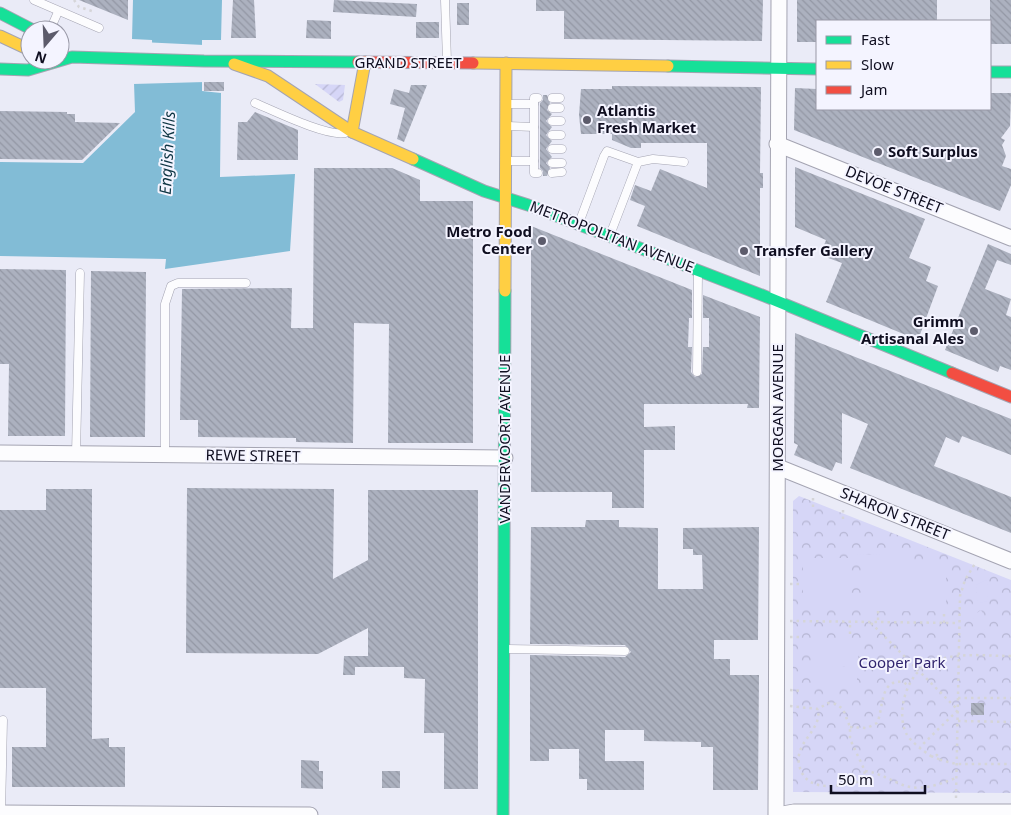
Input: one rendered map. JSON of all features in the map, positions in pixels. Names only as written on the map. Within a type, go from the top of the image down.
[{"type":"main road","points":[[0,13],[20,23]]},
{"type":"main road","points":[[0,36],[20,45]]},
{"type":"main road","name":"GRAND STREET","points":[[0,69],[28,70],[72,57],[222,61],[506,63],[816,69]]},
{"type":"main road","name":"METROPOLITAN AVENUE","points":[[222,61],[268,76],[352,132],[474,187],[698,271],[1011,397]]},
{"type":"main road","points":[[352,132],[365,62]]},
{"type":"main road","name":"VANDERVOORT AVENUE","points":[[503,815],[506,63]]},
{"type":"main road","points":[[991,72],[1011,72]]},
{"type":"street","name":"MORGAN AVENUE","points":[[776,815],[779,0]]},
{"type":"street","name":"DEVOE STREET","points":[[777,144],[1011,238]]},
{"type":"street","name":"REWE STREET","points":[[0,454],[505,458]]},
{"type":"street","name":"SHARON STREET","points":[[778,467],[1011,561]]},
{"type":"street","points":[[776,815],[794,812],[1011,812]]},
{"type":"street","points":[[1,813],[310,815]]},
{"type":"lane","points":[[34,0],[58,12],[99,28]]},
{"type":"lane","points":[[445,0],[447,63]]},
{"type":"lane","points":[[54,20],[58,12]]},
{"type":"lane","points":[[255,103],[338,135],[352,132]]},
{"type":"lane","points":[[506,104],[536,104],[536,162],[534,173],[538,173]]},
{"type":"lane","points":[[506,126],[535,123]]},
{"type":"lane","points":[[552,135],[561,135]]},
{"type":"lane","points":[[552,149],[562,148]]},
{"type":"lane","points":[[578,225],[607,151],[638,162],[653,159],[684,162]]},
{"type":"lane","points":[[506,161],[536,162]]},
{"type":"lane","points":[[552,163],[562,162]]},
{"type":"lane","points":[[609,237],[638,162]]},
{"type":"lane","points":[[552,172],[562,172]]},
{"type":"lane","points":[[697,372],[698,271]]},
{"type":"lane","points":[[76,454],[80,273]]},
{"type":"lane","points":[[164,455],[165,304],[171,286],[178,283],[246,282]]},
{"type":"lane","points":[[504,649],[625,651]]},
{"type":"lane","points":[[1,813],[3,720]]},
{"type":"path","points":[[74,0],[79,7],[92,11]]},
{"type":"path","points":[[813,507],[814,497]]},
{"type":"path","points":[[843,509],[843,519]]},
{"type":"path","points":[[956,798],[960,596],[965,580],[976,562]]},
{"type":"path","points":[[790,584],[801,584]]},
{"type":"path","points":[[878,611],[878,623]]},
{"type":"path","points":[[944,611],[944,623]]},
{"type":"path","points":[[790,621],[959,623]]},
{"type":"path","points":[[871,622],[958,710]]},
{"type":"path","points":[[850,623],[850,634]]},
{"type":"path","points":[[790,637],[802,637]]},
{"type":"path","points":[[1011,656],[959,655],[932,661],[920,671],[909,686],[903,704],[904,726],[907,735],[932,756],[937,755],[941,760],[956,764],[1011,764]]},
{"type":"path","points":[[850,727],[867,728],[877,723],[885,691],[891,683],[897,680],[909,686]]},
{"type":"path","points":[[790,690],[802,691]]},
{"type":"path","points":[[958,698],[1011,698]]},
{"type":"path","points":[[790,706],[818,708],[828,704],[836,704],[846,712],[850,727],[850,739],[865,771],[864,777],[858,783],[830,788],[816,785],[806,779],[801,772],[799,753],[802,745],[818,724],[818,708]]},
{"type":"path","points":[[920,747],[958,710]]},
{"type":"path","points":[[958,721],[1011,722]]},
{"type":"path","points":[[865,771],[881,774],[898,783],[918,788],[935,786],[956,778]]},
{"type":"green space","points":[[315,84],[345,85],[343,100],[339,102]]},
{"type":"green space","name":"Cooper Park","points":[[799,496],[1011,580],[1011,793],[793,792],[793,501]]},
{"type":"green space","points":[[889,549],[913,549],[913,563],[946,563],[946,611],[861,611],[861,563],[856,562],[856,554],[888,555]]},
{"type":"green space","points":[[803,558],[850,558],[850,582],[803,582]]},
{"type":"green space","points":[[986,580],[989,588],[987,601],[980,603],[978,602],[976,585]]},
{"type":"green space","points":[[803,585],[850,585],[850,609],[803,609]]},
{"type":"green space","points":[[981,610],[987,622],[985,629],[975,631],[973,616]]},
{"type":"green space","points":[[813,641],[858,641],[858,661],[813,661]]},
{"type":"green space","points":[[813,666],[857,667],[857,687],[813,687]]},
{"type":"water","name":"English Kills","points":[[133,0],[222,0],[221,40],[202,40],[202,91],[221,93],[220,177],[295,174],[290,251],[165,269],[166,259],[0,256],[0,162],[83,163],[135,112],[134,83],[153,82],[152,40],[132,39]]},
{"type":"pier","points":[[141,42],[204,45],[205,82],[133,84],[134,80],[151,80],[150,43]]},
{"type":"building","points":[[79,0],[128,0],[128,20]]},
{"type":"building","points":[[233,0],[254,0],[256,38],[231,38]]},
{"type":"building","points":[[334,0],[417,4],[416,17],[333,12]]},
{"type":"building","points":[[536,0],[763,0],[762,41],[564,39],[564,11],[536,11]]},
{"type":"building","points":[[797,0],[937,0],[937,20],[816,20],[816,42],[797,42]]},
{"type":"building","points":[[990,0],[1011,0],[1011,44],[991,44]]},
{"type":"building","points":[[457,3],[469,3],[469,25],[457,25]]},
{"type":"building","points":[[307,20],[331,21],[331,39],[306,38]]},
{"type":"building","points":[[416,22],[439,22],[439,38],[416,38]]},
{"type":"building","points":[[204,82],[224,82],[224,91],[204,91]]},
{"type":"building","points":[[411,85],[427,85],[404,142],[397,139],[405,108],[390,104],[394,89],[409,93]]},
{"type":"building","points":[[612,86],[761,87],[760,173],[763,173],[763,188],[760,188],[760,276],[637,226],[645,206],[630,200],[635,185],[651,191],[660,169],[707,188],[707,143],[641,143],[641,148],[631,148],[612,140],[612,134],[581,134],[579,115],[581,89],[612,89]]},
{"type":"building","points":[[795,88],[816,89],[816,110],[991,110],[991,93],[1011,93],[1010,126],[1001,138],[1005,140],[1002,145],[1006,156],[1002,166],[1011,169],[1011,185],[1000,211],[794,130]]},
{"type":"building","points":[[543,95],[547,95],[550,103],[547,110],[552,114],[546,121],[552,127],[546,135],[552,141],[546,149],[552,157],[546,163],[550,168],[547,176],[543,176],[543,171],[540,168],[540,103],[543,100]]},
{"type":"building","points":[[0,111],[67,112],[67,114],[75,114],[75,122],[120,123],[82,160],[0,159]]},
{"type":"building","points":[[255,112],[298,130],[298,160],[237,160],[238,122],[247,122]]},
{"type":"building","points":[[795,167],[925,219],[909,258],[931,267],[926,281],[938,286],[918,340],[826,302],[842,263],[820,255],[826,240],[795,227]]},
{"type":"building","points":[[314,168],[392,168],[420,180],[420,201],[473,201],[473,443],[388,443],[389,324],[354,323],[353,443],[296,442],[296,438],[198,437],[198,420],[180,420],[182,289],[292,288],[291,328],[313,328]]},
{"type":"building","points":[[531,226],[692,290],[692,318],[689,318],[688,347],[692,347],[691,372],[695,377],[702,374],[703,347],[709,347],[709,318],[703,318],[703,295],[760,317],[759,408],[747,408],[748,404],[644,404],[644,427],[675,426],[675,450],[644,450],[644,508],[612,508],[612,492],[531,492]]},
{"type":"building","points":[[988,244],[1011,254],[1011,265],[997,260],[985,289],[1011,299],[1006,315],[1011,317],[1011,370],[1000,366],[998,372],[945,350]]},
{"type":"building","points":[[0,269],[66,270],[65,436],[8,436],[9,364],[0,364]]},
{"type":"building","points":[[91,271],[146,272],[145,437],[90,437]]},
{"type":"building","points":[[795,333],[1011,419],[1011,455],[962,436],[959,443],[946,437],[934,466],[1011,497],[1011,533],[850,468],[868,424],[842,413],[842,464],[836,462],[832,471],[794,455],[798,445],[794,443]]},
{"type":"building","points":[[187,488],[334,489],[333,579],[368,560],[368,490],[478,490],[478,789],[444,789],[444,733],[424,733],[425,679],[404,678],[404,667],[355,667],[355,675],[343,675],[344,656],[368,656],[368,628],[318,654],[186,653]]},
{"type":"building","points":[[46,489],[92,489],[92,739],[109,738],[109,747],[125,747],[125,787],[12,787],[12,747],[46,747],[46,688],[0,688],[0,510],[46,510]]},
{"type":"building","points":[[586,520],[619,520],[619,527],[658,528],[658,589],[703,589],[702,555],[693,555],[693,549],[683,549],[683,528],[759,527],[758,640],[714,640],[714,659],[730,659],[730,675],[759,675],[758,790],[713,790],[713,747],[701,747],[701,742],[644,741],[644,730],[605,730],[605,761],[644,761],[644,790],[587,790],[587,779],[579,779],[579,749],[549,749],[549,761],[530,761],[530,655],[625,657],[631,652],[625,645],[530,644],[531,527],[585,527]]},
{"type":"building","points":[[971,703],[984,703],[984,715],[971,715]]},
{"type":"building","points":[[301,760],[319,761],[319,771],[323,771],[323,789],[301,788]]},
{"type":"building","points":[[382,771],[400,771],[400,788],[382,788]]},
{"type":"traffic: fast","points":[[0,13],[20,23]]},
{"type":"traffic: fast","points":[[0,69],[28,70],[72,57],[204,61],[358,62]]},
{"type":"traffic: fast","points":[[668,66],[816,69]]},
{"type":"traffic: fast","points":[[991,72],[1011,72]]},
{"type":"traffic: fast","points":[[413,159],[484,191],[528,205],[767,297],[952,373]]},
{"type":"traffic: fast","points":[[503,815],[505,291]]},
{"type":"traffic: slow","points":[[0,36],[20,45]]},
{"type":"traffic: slow","points":[[352,132],[365,62]]},
{"type":"traffic: slow","points":[[473,63],[668,66]]},
{"type":"traffic: slow","points":[[505,291],[506,63]]},
{"type":"traffic: slow","points":[[234,64],[268,76],[352,132],[413,159]]},
{"type":"traffic: jam","points":[[358,62],[473,63]]},
{"type":"traffic: jam","points":[[952,373],[1011,397]]},
{"type":"place","name":"Atlantis Fresh Market","points":[[587,120]]},
{"type":"place","name":"Soft Surplus","points":[[878,152]]},
{"type":"place","name":"Metro Food Center","points":[[542,241]]},
{"type":"place","name":"Transfer Gallery","points":[[744,251]]},
{"type":"place","name":"Grimm Artisanal Ales","points":[[974,331]]}]
